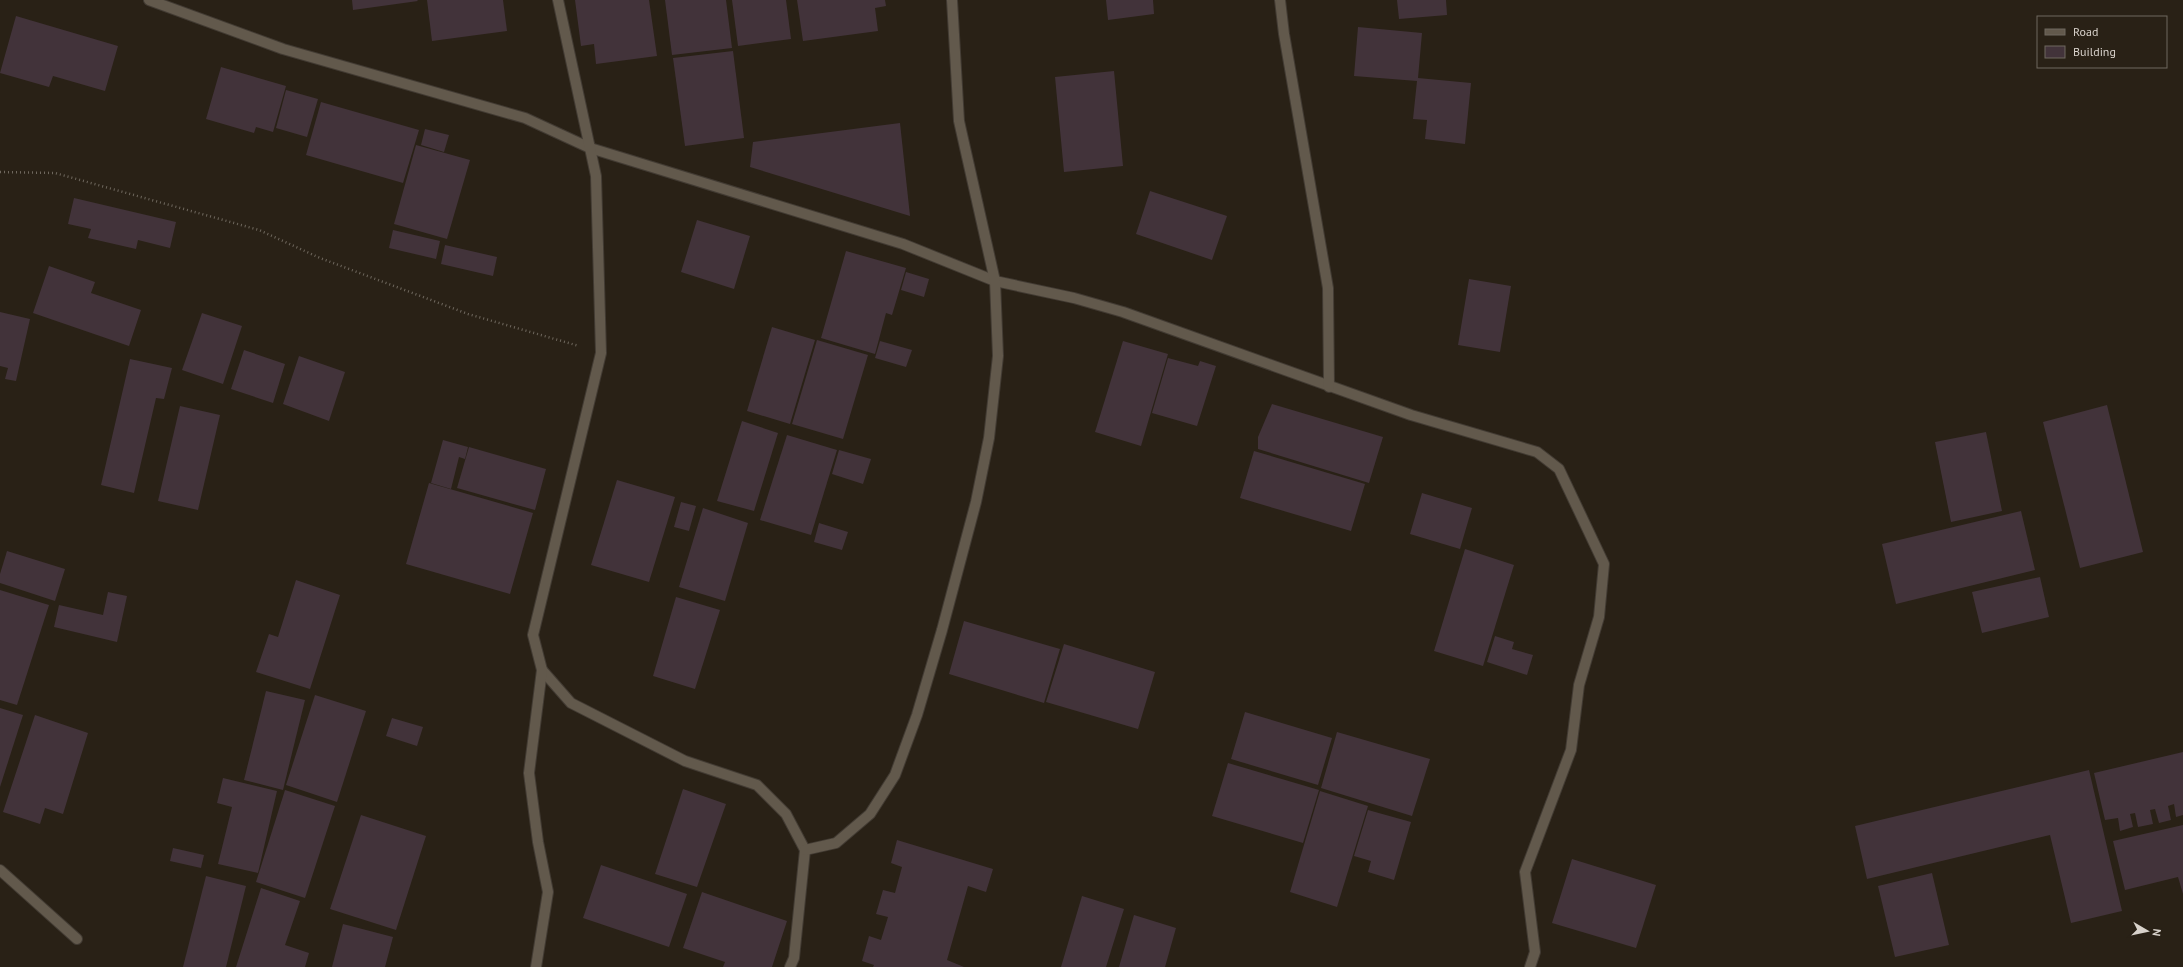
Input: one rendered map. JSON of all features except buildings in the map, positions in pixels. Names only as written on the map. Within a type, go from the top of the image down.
[{"type":"street","points":[[149,0],[283,49],[525,118],[590,148],[903,244],[995,281],[1074,298],[1123,312],[1329,387],[1411,415],[1537,452],[1559,469],[1604,564],[1599,617],[1579,685],[1571,750],[1525,872],[1535,952],[1530,967]]},
{"type":"street","points":[[536,967],[548,892],[538,842],[529,773],[542,670],[533,635],[600,353],[596,176],[558,0]]},
{"type":"street","points":[[805,850],[836,843],[870,814],[895,775],[917,715],[942,630],[976,502],[989,438],[998,356],[995,281],[959,121],[952,0]]},
{"type":"street","points":[[1280,0],[1284,34],[1328,288],[1329,387]]},
{"type":"street","points":[[542,670],[571,703],[685,761],[757,785],[786,814],[805,850],[794,958],[790,967]]},
{"type":"street","points":[[0,870],[77,939]]},
{"type":"path","points":[[0,172],[55,173],[259,230],[320,258],[468,314],[600,353]]}]
